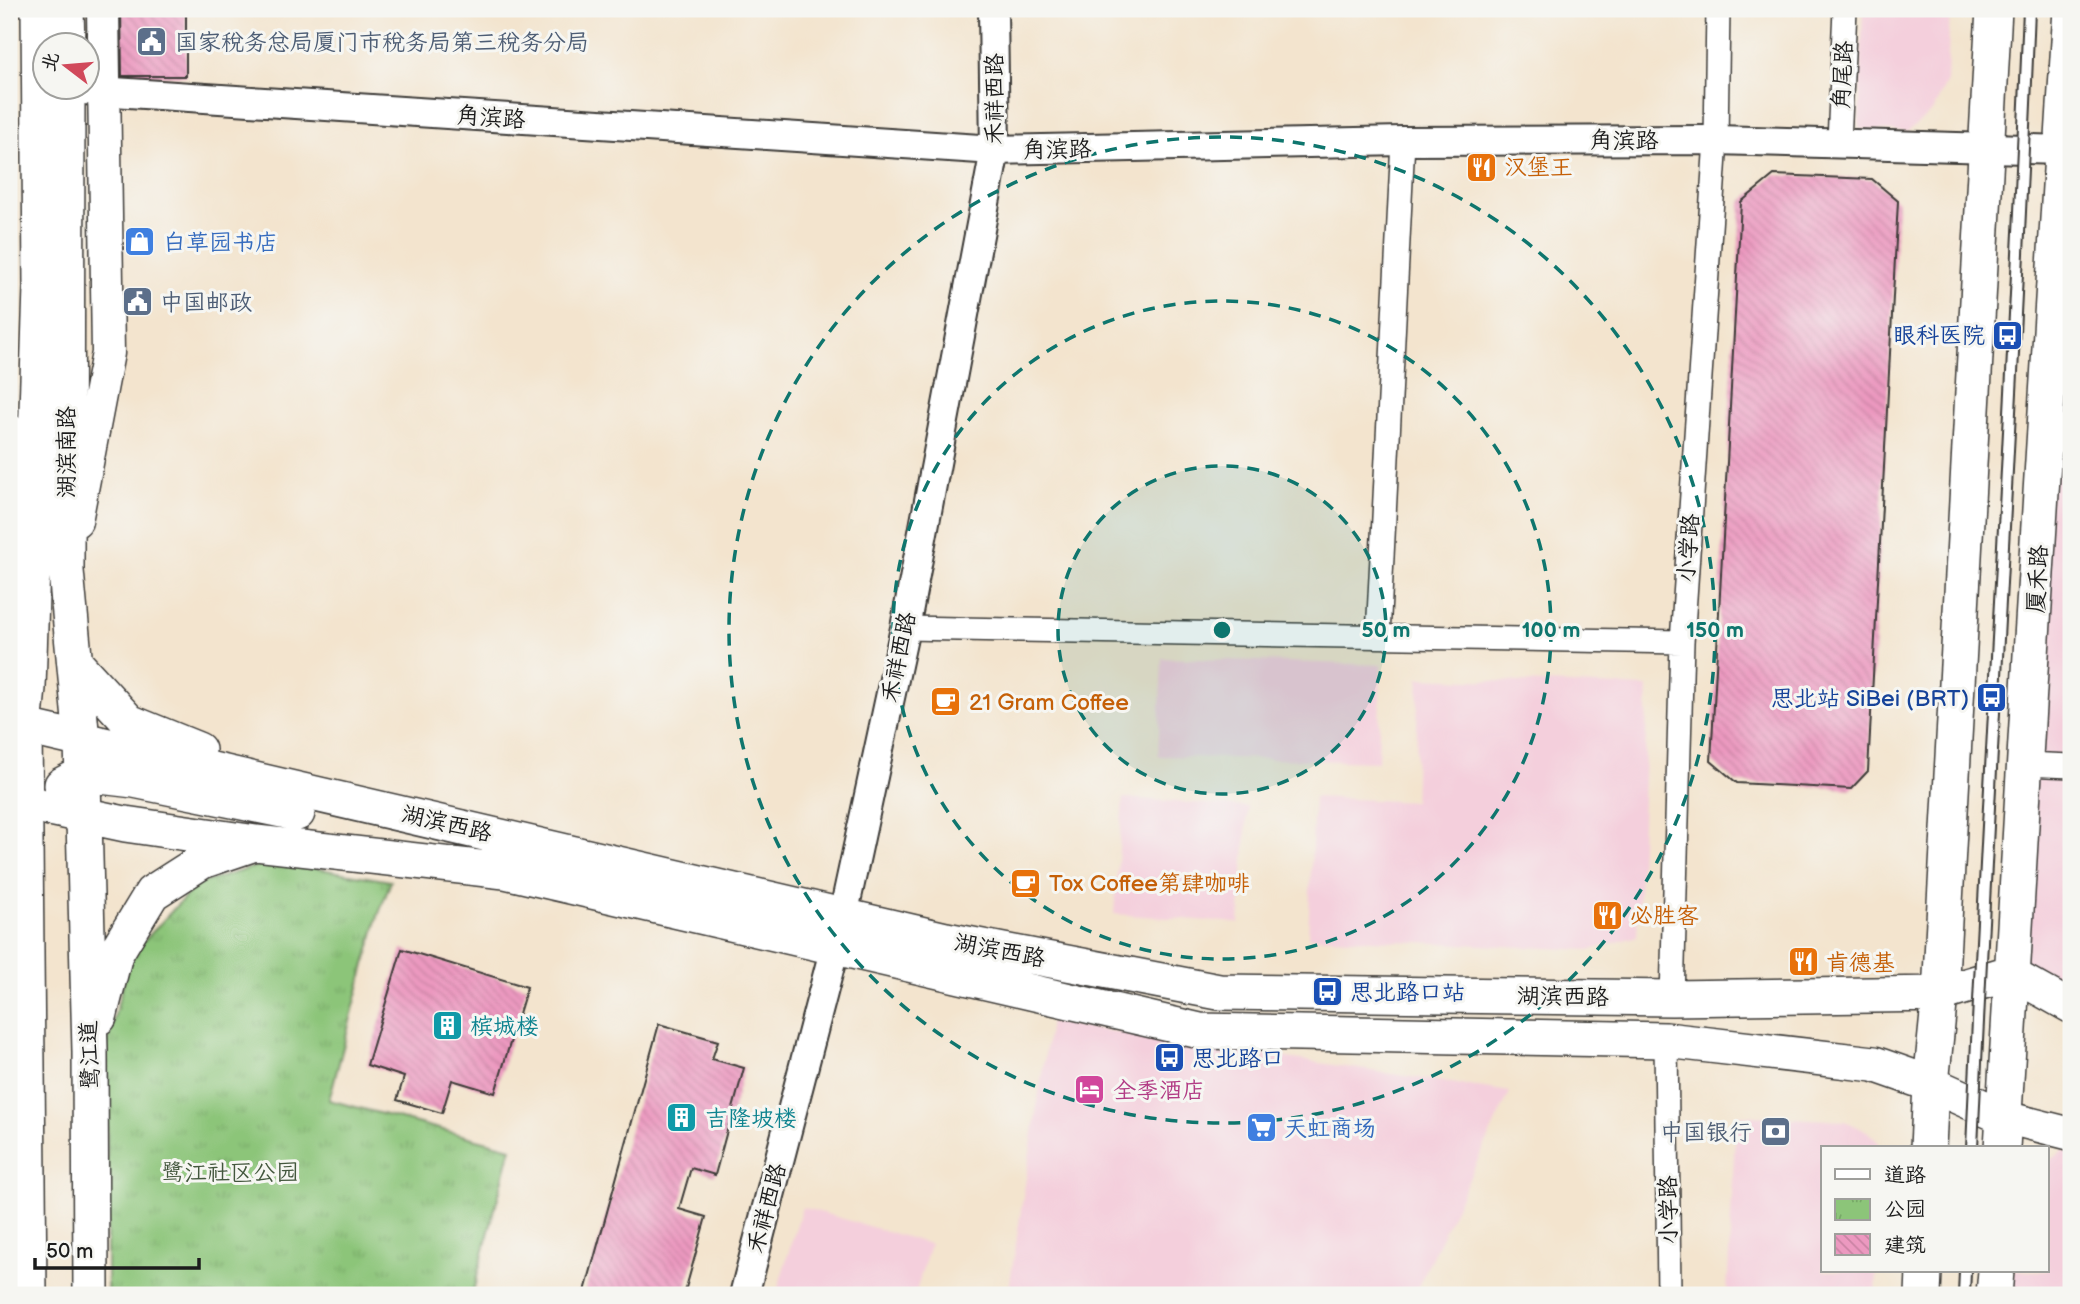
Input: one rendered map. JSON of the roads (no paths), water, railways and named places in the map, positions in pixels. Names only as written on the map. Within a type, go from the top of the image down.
[{"type":"main road","name":"湖滨南路","points":[[39,9],[44,32]]},
{"type":"main road","points":[[66,9],[67,32]]},
{"type":"main road","points":[[66,571],[108,353],[103,9]]},
{"type":"main road","points":[[1928,1146],[1940,994],[1957,640],[1988,150],[1994,9]]},
{"type":"main road","name":"厦禾路","points":[[2003,1133],[2010,973],[2071,9]]},
{"type":"main road","name":"湖滨南路","points":[[16,725],[28,688],[41,287],[54,102]]},
{"type":"main road","name":"湖滨南路","points":[[55,102],[66,571],[82,758],[84,816]]},
{"type":"main road","points":[[9,430],[30,575],[9,608]]},
{"type":"main road","points":[[75,663],[129,722],[295,788]]},
{"type":"main road","points":[[16,725],[27,983],[18,1055],[29,1295]]},
{"type":"main road","name":"湖滨西路","points":[[16,725],[82,758],[295,788],[423,818],[1200,1031],[1666,1041],[1874,1064],[1931,1084],[2003,1133]]},
{"type":"main road","points":[[18,799],[82,758],[134,780],[323,818],[423,818]]},
{"type":"main road","name":"湖滨西路","points":[[18,799],[84,816],[256,843],[505,871],[838,931],[946,940],[1219,992],[1672,998],[1940,994],[2010,973]]},
{"type":"main road","name":"鹭江道","points":[[84,816],[90,1051],[91,1295]]},
{"type":"main road","points":[[90,1051],[115,954],[152,892],[202,862],[256,843]]},
{"type":"main road","points":[[9,922],[27,983]]},
{"type":"main road","points":[[2010,973],[2071,1007]]},
{"type":"main road","points":[[2003,1133],[2071,1134]]},
{"type":"main road","points":[[1923,1295],[1924,1272]]},
{"type":"main road","points":[[1994,1295],[1996,1272]]},
{"type":"street","name":"禾祥西路","points":[[744,1295],[838,931],[905,628],[995,150],[993,9]]},
{"type":"street","name":"小学路","points":[[1672,998],[1682,642],[1716,140],[1718,9]]},
{"type":"street","name":"角尾路","points":[[1839,142],[1845,9]]},
{"type":"street","name":"角滨路","points":[[102,91],[995,150],[1403,141],[1716,140],[1839,142],[1988,150],[2063,150]]},
{"type":"street","points":[[1378,636],[1403,141]]},
{"type":"street","points":[[905,628],[1682,642]]},
{"type":"street","points":[[2025,764],[2071,766]]},
{"type":"street","name":"小学路","points":[[1666,1041],[1669,1295]]},
{"type":"lane","points":[[1972,1146],[1992,698],[2019,276],[2029,9]]},
{"type":"lane","points":[[1964,1295],[1965,1272]]},
{"type":"place","name":"国家税务总局厦门市税务局第三税务分局","points":[[152,42]]},
{"type":"place","name":"汉堡王","points":[[1481,167]]},
{"type":"place","name":"白草园书店","points":[[140,242]]},
{"type":"place","name":"中国邮政","points":[[137,302]]},
{"type":"place","name":"眼科医院","points":[[2008,335]]},
{"type":"place","name":"思北站 SiBei (BRT)","points":[[1992,698]]},
{"type":"place","name":"21 Gram Coffee","points":[[946,702]]},
{"type":"place","name":"Tox Coffee第肆咖啡","points":[[1026,883]]},
{"type":"place","name":"必胜客","points":[[1607,915]]},
{"type":"place","name":"肯德基","points":[[1803,962]]},
{"type":"place","name":"思北路口站","points":[[1327,992]]},
{"type":"place","name":"槟城楼","points":[[447,1026]]},
{"type":"place","name":"思北路口","points":[[1169,1058]]},
{"type":"place","name":"全季酒店","points":[[1090,1090]]},
{"type":"place","name":"吉隆坡楼","points":[[682,1118]]},
{"type":"place","name":"天虹商场","points":[[1261,1128]]},
{"type":"place","name":"中国银行","points":[[1775,1132]]},
{"type":"park label","name":"鹭江社区公园","points":[[230,1172]]}]
